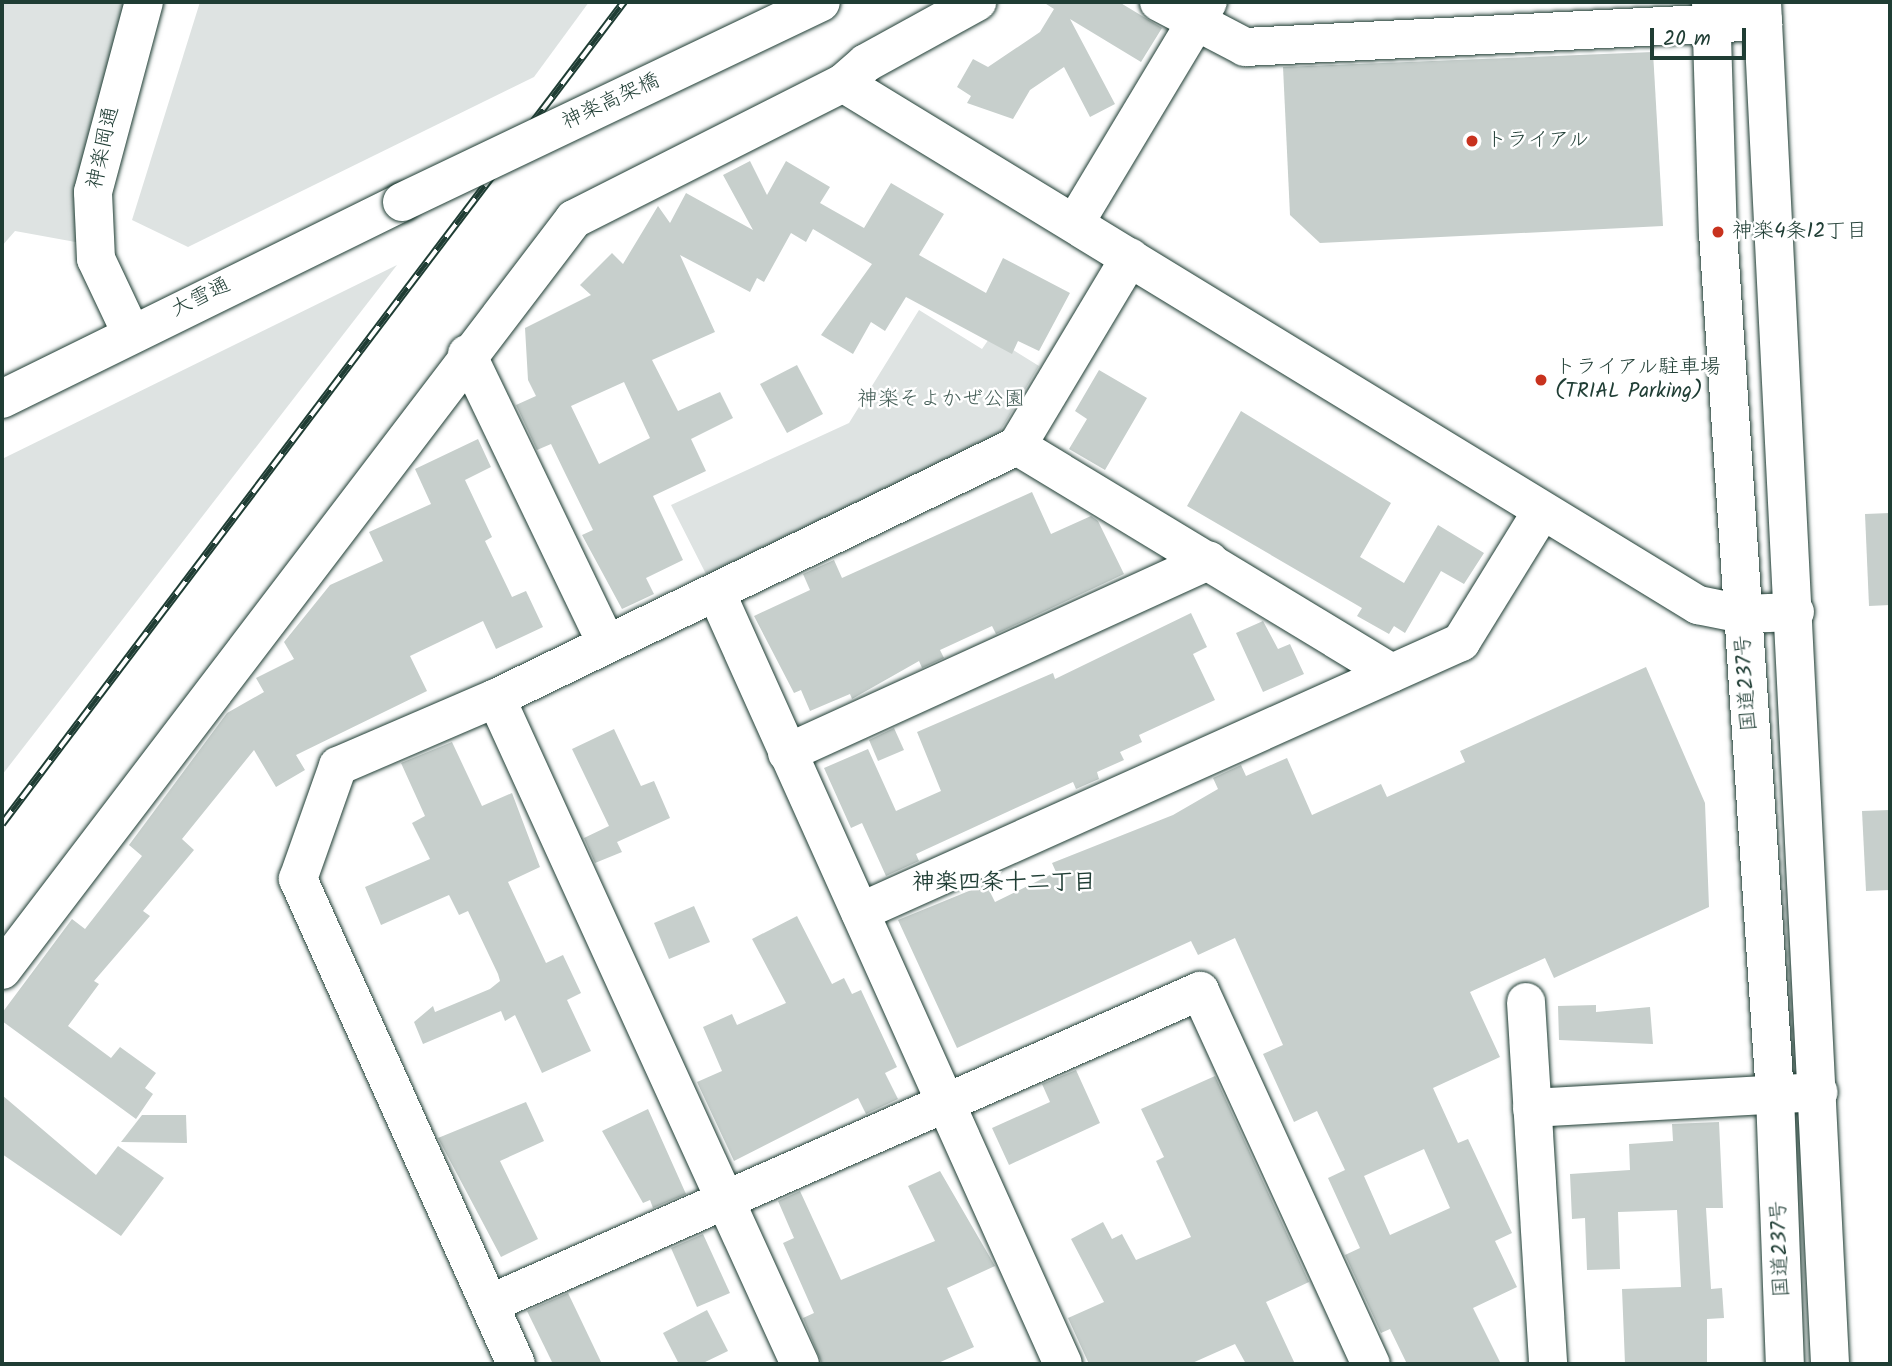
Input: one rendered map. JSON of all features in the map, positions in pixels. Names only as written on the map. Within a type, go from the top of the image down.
[{"type":"main road","name":"神楽岡通","points":[[131,333],[96,259],[93,192],[144,2]]},
{"type":"main road","name":"神楽高架橋","points":[[402,202],[821,2]]},
{"type":"main road","points":[[1159,2],[1202,13],[1245,47],[1494,16],[1762,12],[1795,612],[1830,1364]]},
{"type":"main road","points":[[2,970],[467,354],[574,219],[843,83],[866,63],[961,5]]},
{"type":"main road","name":"国道237号","points":[[1712,12],[1718,232],[1775,1095],[1785,1364]]},
{"type":"main road","points":[[1075,223],[1202,13]]},
{"type":"main road","points":[[843,83],[1698,605],[1742,614],[1795,612]]},
{"type":"main road","name":"大雪通","points":[[2,399],[131,333],[402,202]]},
{"type":"main road","points":[[516,1364],[298,878],[338,766],[496,698],[1017,446],[1130,257]]},
{"type":"main road","points":[[467,354],[606,643]]},
{"type":"main road","points":[[1017,446],[1392,673]]},
{"type":"main road","points":[[860,912],[1461,642],[1542,511]]},
{"type":"main road","points":[[787,754],[1209,561]]},
{"type":"main road","points":[[716,592],[1063,1364]]},
{"type":"main road","points":[[496,698],[800,1364]]},
{"type":"main road","points":[[489,1304],[943,1098],[1200,991],[1371,1364]]},
{"type":"main road","points":[[1526,1002],[1548,1364]]},
{"type":"main road","points":[[1532,1108],[1819,1092]]},
{"type":"green space","points":[[2,2],[126,2],[81,243],[15,231],[2,246]]},
{"type":"green space","points":[[200,2],[589,2],[534,77],[188,247],[132,220]]},
{"type":"green space","points":[[397,265],[2,775],[2,459]]},
{"type":"green space","name":"神楽そよかぜ公園","points":[[919,310],[982,349],[991,336],[1039,366],[987,453],[707,576],[671,505],[849,423]]},
{"type":"building","points":[[1043,2],[1119,2],[1162,28],[1141,62],[1070,19],[1115,104],[1090,117],[1064,67],[1030,90],[1013,119],[967,103],[971,96],[957,87],[973,59],[988,67],[1040,32],[1054,9]]},
{"type":"building","name":"トライアル","points":[[1653,52],[1663,226],[1320,243],[1290,215],[1283,67]]},
{"type":"building","points":[[750,161],[767,195],[786,161],[830,187],[820,203],[864,228],[891,183],[944,214],[919,255],[986,293],[1003,258],[1070,293],[1039,351],[1018,341],[1012,354],[906,297],[885,331],[871,322],[853,354],[821,335],[872,264],[813,229],[806,242],[791,233],[764,282],[757,278],[750,292],[680,255],[715,332],[652,360],[678,411],[720,392],[733,418],[691,439],[706,471],[653,496],[683,560],[646,578],[654,594],[622,609],[582,535],[593,530],[551,444],[537,450],[516,405],[536,396],[528,380],[525,328],[591,295],[580,285],[612,253],[623,264],[658,206],[670,223],[686,193],[753,230],[723,175]],"holes":[[[624,382],[650,438],[599,464],[571,406]]]},
{"type":"building","points":[[797,365],[823,414],[787,433],[760,384]]},
{"type":"building","points":[[1099,370],[1147,398],[1105,470],[1069,449],[1087,419],[1075,411]]},
{"type":"building","points":[[1241,411],[1391,503],[1360,557],[1404,583],[1438,525],[1484,553],[1464,584],[1441,571],[1405,633],[1394,626],[1389,634],[1357,616],[1362,608],[1187,506]]},
{"type":"building","points":[[478,439],[491,467],[465,480],[492,537],[485,541],[512,597],[526,591],[543,627],[496,649],[483,621],[410,656],[427,691],[296,755],[305,770],[276,787],[254,750],[182,839],[194,850],[143,911],[150,916],[94,981],[99,984],[68,1026],[111,1058],[120,1047],[156,1073],[145,1088],[153,1094],[136,1119],[2,1021],[2,1013],[72,919],[85,929],[142,856],[129,845],[227,713],[264,692],[256,678],[294,659],[284,642],[330,585],[383,561],[369,532],[431,504],[415,469]]},
{"type":"building","points":[[1032,492],[1051,534],[1091,516],[1098,521],[1124,574],[996,634],[992,626],[940,650],[944,658],[922,668],[919,661],[852,699],[850,694],[810,711],[801,690],[794,693],[754,616],[810,590],[803,574],[834,560],[842,578]]},
{"type":"building","points":[[1890,513],[1890,605],[1869,606],[1865,514]]},
{"type":"building","points":[[1191,613],[1207,647],[1193,654],[1215,700],[1139,735],[1142,742],[1120,752],[1124,760],[1097,772],[1099,779],[1076,789],[1073,782],[1018,807],[916,854],[919,861],[886,876],[862,823],[851,828],[824,768],[868,749],[896,811],[941,791],[917,732],[1053,673],[1055,679]]},
{"type":"building","points":[[1263,621],[1278,649],[1290,644],[1304,674],[1263,692],[1236,633]]},
{"type":"building","points":[[1646,667],[1705,803],[1709,907],[1554,978],[1545,958],[1470,992],[1500,1057],[1433,1088],[1458,1143],[1468,1139],[1512,1233],[1495,1241],[1517,1287],[1473,1308],[1501,1364],[1407,1364],[1390,1329],[1381,1333],[1345,1255],[1360,1248],[1328,1178],[1345,1170],[1317,1111],[1294,1122],[1263,1054],[1283,1045],[1235,938],[1198,955],[1191,941],[957,1048],[898,920],[986,884],[995,902],[1056,872],[1052,863],[1173,815],[1218,789],[1213,778],[1241,765],[1246,776],[1287,758],[1312,815],[1381,784],[1387,797],[1465,762],[1460,751]],"holes":[[[1424,1149],[1450,1208],[1390,1235],[1364,1176]]]},
{"type":"building","points":[[894,728],[904,750],[878,761],[869,740]]},
{"type":"building","points":[[614,729],[641,786],[654,781],[670,818],[617,842],[622,852],[595,863],[584,838],[609,826],[572,749]]},
{"type":"building","points":[[452,742],[482,806],[512,793],[540,867],[508,882],[546,963],[563,955],[581,993],[567,1000],[591,1051],[542,1073],[515,1015],[505,1021],[501,1011],[423,1044],[414,1022],[433,1006],[435,1012],[490,989],[500,981],[498,974],[468,911],[459,915],[449,895],[381,925],[365,887],[430,859],[412,823],[425,816],[401,763]]},
{"type":"building","points":[[1890,810],[1890,890],[1866,891],[1862,811]]},
{"type":"building","points":[[694,906],[710,942],[669,959],[654,923]]},
{"type":"building","points":[[797,916],[832,984],[844,978],[852,994],[861,990],[897,1067],[885,1073],[898,1099],[866,1114],[858,1098],[734,1161],[697,1082],[722,1071],[703,1027],[732,1014],[737,1025],[786,1003],[752,939]]},
{"type":"building","points":[[1596,1005],[1596,1012],[1650,1007],[1653,1044],[1559,1040],[1558,1006]]},
{"type":"building","points":[[1076,1070],[1100,1123],[1009,1165],[992,1128],[1050,1102],[1042,1084]]},
{"type":"building","points":[[1215,1076],[1309,1282],[1266,1302],[1295,1364],[1246,1364],[1235,1344],[1190,1364],[1089,1364],[1068,1318],[1104,1302],[1071,1239],[1103,1222],[1112,1239],[1122,1234],[1136,1260],[1191,1237],[1156,1161],[1164,1157],[1141,1109]]},
{"type":"building","points":[[2,1095],[96,1175],[118,1146],[164,1178],[121,1236],[2,1154]]},
{"type":"building","points":[[526,1102],[544,1141],[500,1161],[538,1239],[501,1257],[438,1138]]},
{"type":"building","points":[[648,1109],[686,1194],[653,1208],[650,1200],[643,1203],[602,1131]]},
{"type":"building","points":[[142,1115],[186,1115],[187,1143],[121,1142]]},
{"type":"building","points":[[1719,1122],[1723,1208],[1706,1208],[1711,1289],[1722,1288],[1724,1318],[1707,1319],[1707,1364],[1625,1364],[1622,1289],[1681,1287],[1677,1210],[1618,1212],[1620,1269],[1587,1270],[1585,1218],[1572,1219],[1570,1174],[1630,1170],[1629,1144],[1673,1141],[1672,1124]]},
{"type":"building","points":[[940,1171],[995,1266],[947,1288],[974,1347],[936,1364],[822,1364],[803,1318],[814,1313],[783,1243],[794,1238],[778,1201],[800,1191],[841,1280],[935,1241],[908,1186]]},
{"type":"building","points":[[703,1234],[730,1293],[697,1307],[671,1248]]},
{"type":"building","points":[[568,1293],[602,1364],[553,1364],[527,1311]]},
{"type":"building","points":[[707,1310],[728,1351],[701,1364],[679,1364],[663,1333]]},
{"type":"railway","points":[[2,824],[624,2]]},
{"type":"place","name":"トライアル","points":[[1472,141]]},
{"type":"place","name":"神楽4条12丁目","points":[[1718,232]]},
{"type":"place","name":"トライアル駐車場 (TRIAL Parking)","points":[[1541,380]]},
{"type":"district","name":"神楽四条十二丁目","points":[[1004,883]]}]
